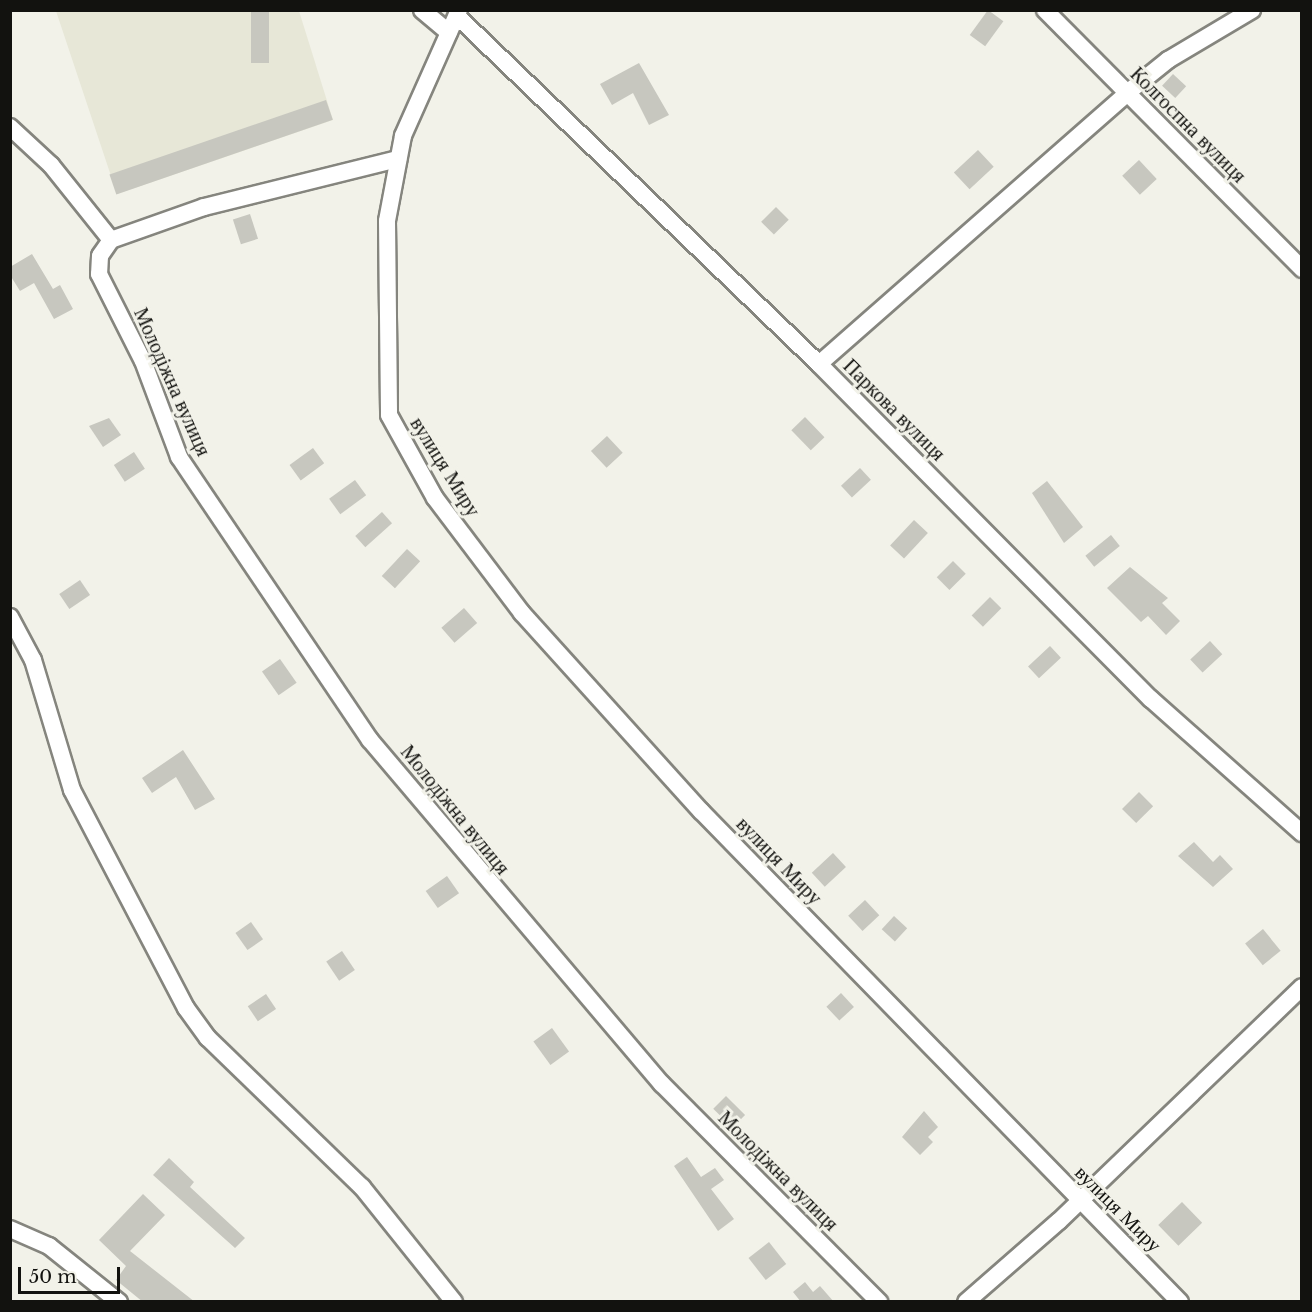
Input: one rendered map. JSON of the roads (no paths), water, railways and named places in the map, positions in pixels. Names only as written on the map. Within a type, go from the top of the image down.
[{"type":"street","points":[[422,10],[449,33]]},
{"type":"street","name":"Колгоспна вулиця","points":[[1045,10],[1302,269]]},
{"type":"street","points":[[819,364],[1127,93],[1168,60],[1252,10]]},
{"type":"street","points":[[10,127],[51,165],[111,240],[204,207],[398,159],[458,13]]},
{"type":"street","name":"Паркова вулиця","points":[[458,13],[819,364],[1152,699],[1302,833]]},
{"type":"street","name":"вулиця Миру","points":[[398,159],[387,221],[389,415],[435,498],[522,613],[701,811],[1180,1302]]},
{"type":"street","name":"Молодіжна вулиця","points":[[111,240],[100,256],[99,274],[143,361],[179,457],[370,740],[662,1084],[879,1302]]},
{"type":"street","points":[[10,617],[33,660],[72,790],[186,1008],[215,1046],[362,1187],[454,1302]]},
{"type":"street","points":[[966,1302],[1302,987]]},
{"type":"street","points":[[10,1229],[49,1246],[119,1302]]}]
